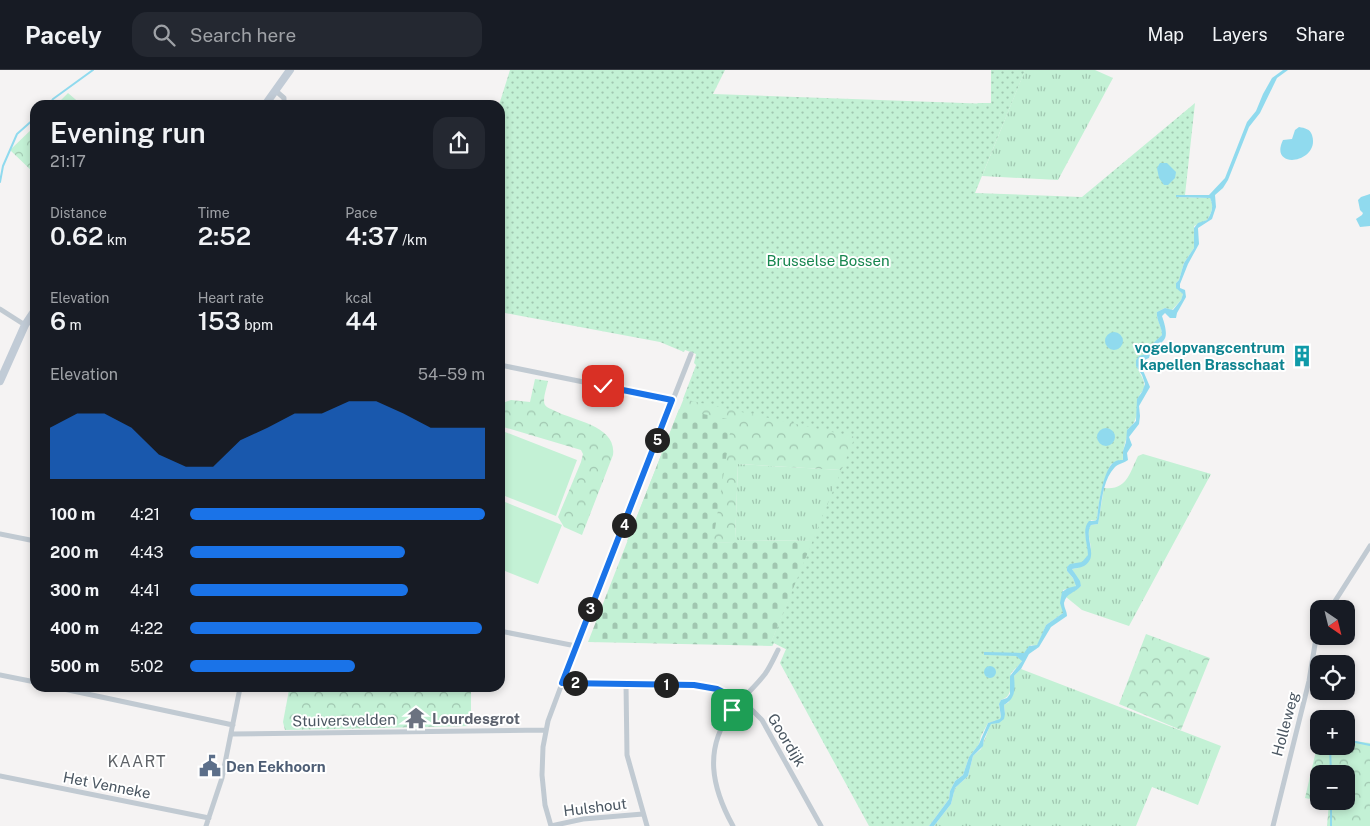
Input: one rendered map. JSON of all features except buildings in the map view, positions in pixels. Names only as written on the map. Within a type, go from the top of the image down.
[{"type":"street","points":[[269,100],[290,70]]},
{"type":"street","points":[[276,91],[284,100]]},
{"type":"street","points":[[0,309],[24,325]]},
{"type":"street","points":[[0,381],[24,325],[30,317]]},
{"type":"street","points":[[551,826],[545,805],[542,775],[546,730],[576,646],[691,354]]},
{"type":"street","points":[[505,366],[672,400]]},
{"type":"street","points":[[0,534],[30,540]]},
{"type":"street","points":[[1336,600],[1370,546]]},
{"type":"street","points":[[505,632],[576,646]]},
{"type":"street","name":"Holleweg","points":[[1272,826],[1309,681],[1314,645]]},
{"type":"street","points":[[733,826],[715,783],[714,760],[721,729],[732,710],[764,675],[778,650]]},
{"type":"street","points":[[0,675],[30,681]]},
{"type":"street","name":"Goordijk","points":[[562,683],[705,686],[741,701],[754,712],[769,730],[821,826]]},
{"type":"street","points":[[626,684],[627,756],[647,826]]},
{"type":"street","points":[[78,692],[233,725]]},
{"type":"street","points":[[206,826],[222,778],[239,692]]},
{"type":"street","name":"Stuiversvelden","points":[[232,734],[546,730]]},
{"type":"street","name":"Het Venneke","points":[[0,776],[209,818]]},
{"type":"street","name":"Hulshout","points":[[551,826],[583,819],[643,814]]},
{"type":"green space","name":"Brusselse Bossen","points":[[510,70],[725,70],[713,94],[991,104],[991,70],[1025,70],[975,193],[1082,197],[1195,103],[1185,195],[1177,195],[1176,197],[1210,198],[1212,209],[1207,220],[1194,226],[1194,248],[1184,263],[1179,280],[1176,283],[1177,288],[1183,294],[1181,300],[1172,310],[1165,308],[1157,312],[1162,335],[1148,349],[1146,354],[1136,360],[1136,365],[1144,385],[1140,394],[1136,418],[1128,429],[1123,460],[1111,464],[1105,478],[1097,519],[1095,521],[1091,520],[1086,531],[1088,555],[1086,559],[1083,562],[1067,567],[1067,571],[1076,585],[1075,587],[1063,590],[1063,613],[1046,625],[1038,644],[1036,646],[1031,645],[1020,664],[1011,673],[1010,692],[1001,700],[999,705],[1000,719],[988,723],[979,744],[969,757],[963,775],[955,781],[950,791],[949,799],[929,826],[869,826],[780,663],[786,649],[774,643],[772,646],[771,643],[855,437],[683,399],[696,365],[694,363],[696,354],[685,350],[684,352],[660,342],[505,313],[505,100],[501,100]]},
{"type":"green space","points":[[991,70],[1025,70],[786,649],[774,643],[772,646],[771,643],[841,470],[738,464],[735,543],[627,541],[697,365],[978,103],[991,103]]},
{"type":"green space","points":[[1025,70],[1095,70],[1113,78],[1058,180],[982,176]]},
{"type":"green space","points":[[68,93],[76,100],[61,100]]},
{"type":"green space","points":[[30,131],[30,169],[10,150]]},
{"type":"green space","points":[[535,379],[548,381],[544,400],[546,406],[602,431],[612,445],[613,455],[582,535],[564,527],[558,517],[581,462],[583,454],[581,450],[505,427],[505,402],[511,400],[530,402]]},
{"type":"green space","points":[[679,409],[732,420],[713,542],[734,543],[735,540],[813,541],[771,643],[772,646],[588,642]]},
{"type":"green space","points":[[505,432],[577,460],[556,516],[505,496]]},
{"type":"green space","points":[[1143,454],[1211,474],[1129,626],[1082,610],[1066,597],[1081,586],[1072,569],[1078,568],[1091,548],[1088,531],[1091,525],[1098,524],[1104,488],[1118,487],[1123,483],[1130,474],[1138,456]]},
{"type":"green space","points":[[738,464],[842,470],[813,541],[735,540]]},
{"type":"green space","points":[[505,502],[562,525],[538,584],[505,571]]},
{"type":"green space","points":[[1146,634],[1210,658],[1181,730],[1119,704]]},
{"type":"green space","points":[[1021,669],[1221,746],[1198,805],[1152,787],[1136,826],[934,826],[951,804],[955,788],[968,776],[973,756],[981,749],[991,723],[1005,714],[1004,705],[1009,702],[1014,676]]},
{"type":"green space","points":[[289,692],[471,692],[471,726],[285,730],[283,722]]},
{"type":"green space","points":[[1355,741],[1370,743],[1370,826],[1327,826],[1328,810],[1355,810],[1355,765],[1313,765],[1315,755],[1355,755]]},
{"type":"green space","points":[[1310,777],[1310,799],[1305,798]]},
{"type":"water","points":[[1283,70],[1288,70],[1277,78],[1260,113],[1249,127],[1228,180],[1215,195],[1216,207],[1212,219],[1198,228],[1199,244],[1180,284],[1180,288],[1185,290],[1186,297],[1176,318],[1170,318],[1165,313],[1162,316],[1166,334],[1165,339],[1155,347],[1149,358],[1142,361],[1142,368],[1150,387],[1139,406],[1139,424],[1129,437],[1132,445],[1127,453],[1128,460],[1116,466],[1110,473],[1103,494],[1098,524],[1091,525],[1089,530],[1091,557],[1089,562],[1084,566],[1072,569],[1081,586],[1065,600],[1064,605],[1067,616],[1051,627],[1039,647],[1029,654],[1021,669],[1014,676],[1014,693],[1011,699],[1004,705],[1004,719],[999,723],[991,724],[983,746],[973,756],[968,776],[955,788],[951,804],[934,826],[929,826],[949,799],[950,791],[955,781],[963,775],[969,757],[979,744],[988,723],[1000,719],[999,704],[1001,700],[1007,698],[1010,694],[1010,676],[1022,661],[1016,656],[984,655],[984,652],[1024,653],[1029,646],[1037,645],[1046,625],[1063,613],[1060,603],[1062,592],[1076,586],[1073,578],[1067,571],[1067,567],[1070,564],[1082,562],[1088,555],[1085,529],[1089,521],[1097,519],[1102,488],[1108,471],[1111,464],[1118,460],[1123,460],[1127,430],[1136,421],[1137,399],[1145,384],[1136,366],[1136,360],[1139,356],[1146,354],[1149,347],[1162,335],[1157,312],[1165,308],[1173,310],[1181,300],[1183,294],[1176,288],[1176,283],[1179,280],[1184,263],[1194,248],[1194,228],[1198,223],[1207,220],[1211,212],[1212,204],[1210,198],[1176,197],[1176,195],[1209,195],[1225,178],[1247,122],[1256,111],[1272,78]]},
{"type":"water","points":[[1299,127],[1310,131],[1313,145],[1303,157],[1295,160],[1288,159],[1282,156],[1280,150],[1283,140],[1292,139],[1295,130]]},
{"type":"water","points":[[1160,163],[1167,163],[1176,172],[1175,178],[1168,185],[1164,185],[1159,178],[1157,168]]},
{"type":"water","points":[[1370,194],[1370,226],[1360,227],[1356,219],[1363,213],[1360,210],[1358,200]]},
{"type":"water","points":[[1114,332],[1120,335],[1123,341],[1120,347],[1114,350],[1108,347],[1105,341],[1108,335]]},
{"type":"water","points":[[1106,428],[1112,431],[1115,437],[1112,443],[1106,446],[1100,443],[1097,437],[1100,431]]},
{"type":"water","points":[[988,666],[992,666],[996,672],[992,678],[988,678],[984,674],[984,670]]},
{"type":"waterway","points":[[52,100],[93,70]]},
{"type":"waterway","points":[[0,182],[3,166],[17,134],[30,122]]},
{"type":"waterway","points":[[1355,742],[1370,745]]},
{"type":"waterway","points":[[1330,755],[1331,765]]},
{"type":"waterway","points":[[1331,810],[1331,826]]},
{"type":"place","name":"vogelopvangcentrum kapellen Brasschaat","points":[[1302,356]]},
{"type":"place","name":"Lourdesgrot","points":[[416,718]]},
{"type":"place","name":"Den Eekhoorn","points":[[210,766]]},
{"type":"district","name":"KAART","points":[[137,761]]},
{"type":"route","points":[[603,386],[672,400],[562,683],[705,686],[717,689],[741,701],[732,710]]}]
